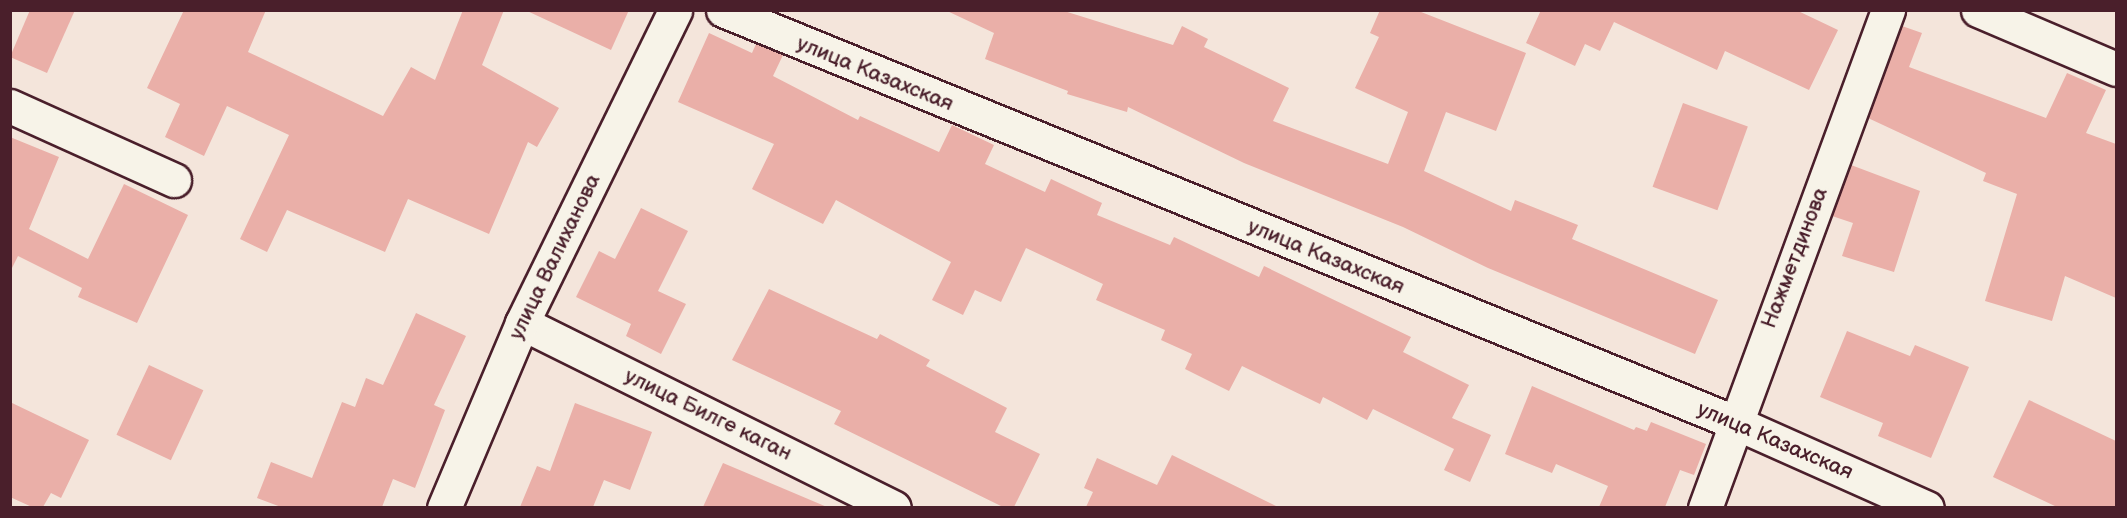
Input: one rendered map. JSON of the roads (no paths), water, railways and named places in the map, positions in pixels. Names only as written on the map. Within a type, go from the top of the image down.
[{"type":"street","name":"улица Валиханова","points":[[444,507],[522,323],[675,10]]},
{"type":"street","name":"улица Казахская","points":[[723,10],[1734,422],[1927,507]]},
{"type":"street","name":"Нажметдинова","points":[[1705,507],[1734,422],[1888,10]]},
{"type":"street","points":[[1978,10],[2116,69]]},
{"type":"street","points":[[10,106],[174,180]]},
{"type":"street","name":"улица Билге каган","points":[[522,323],[894,507]]}]
